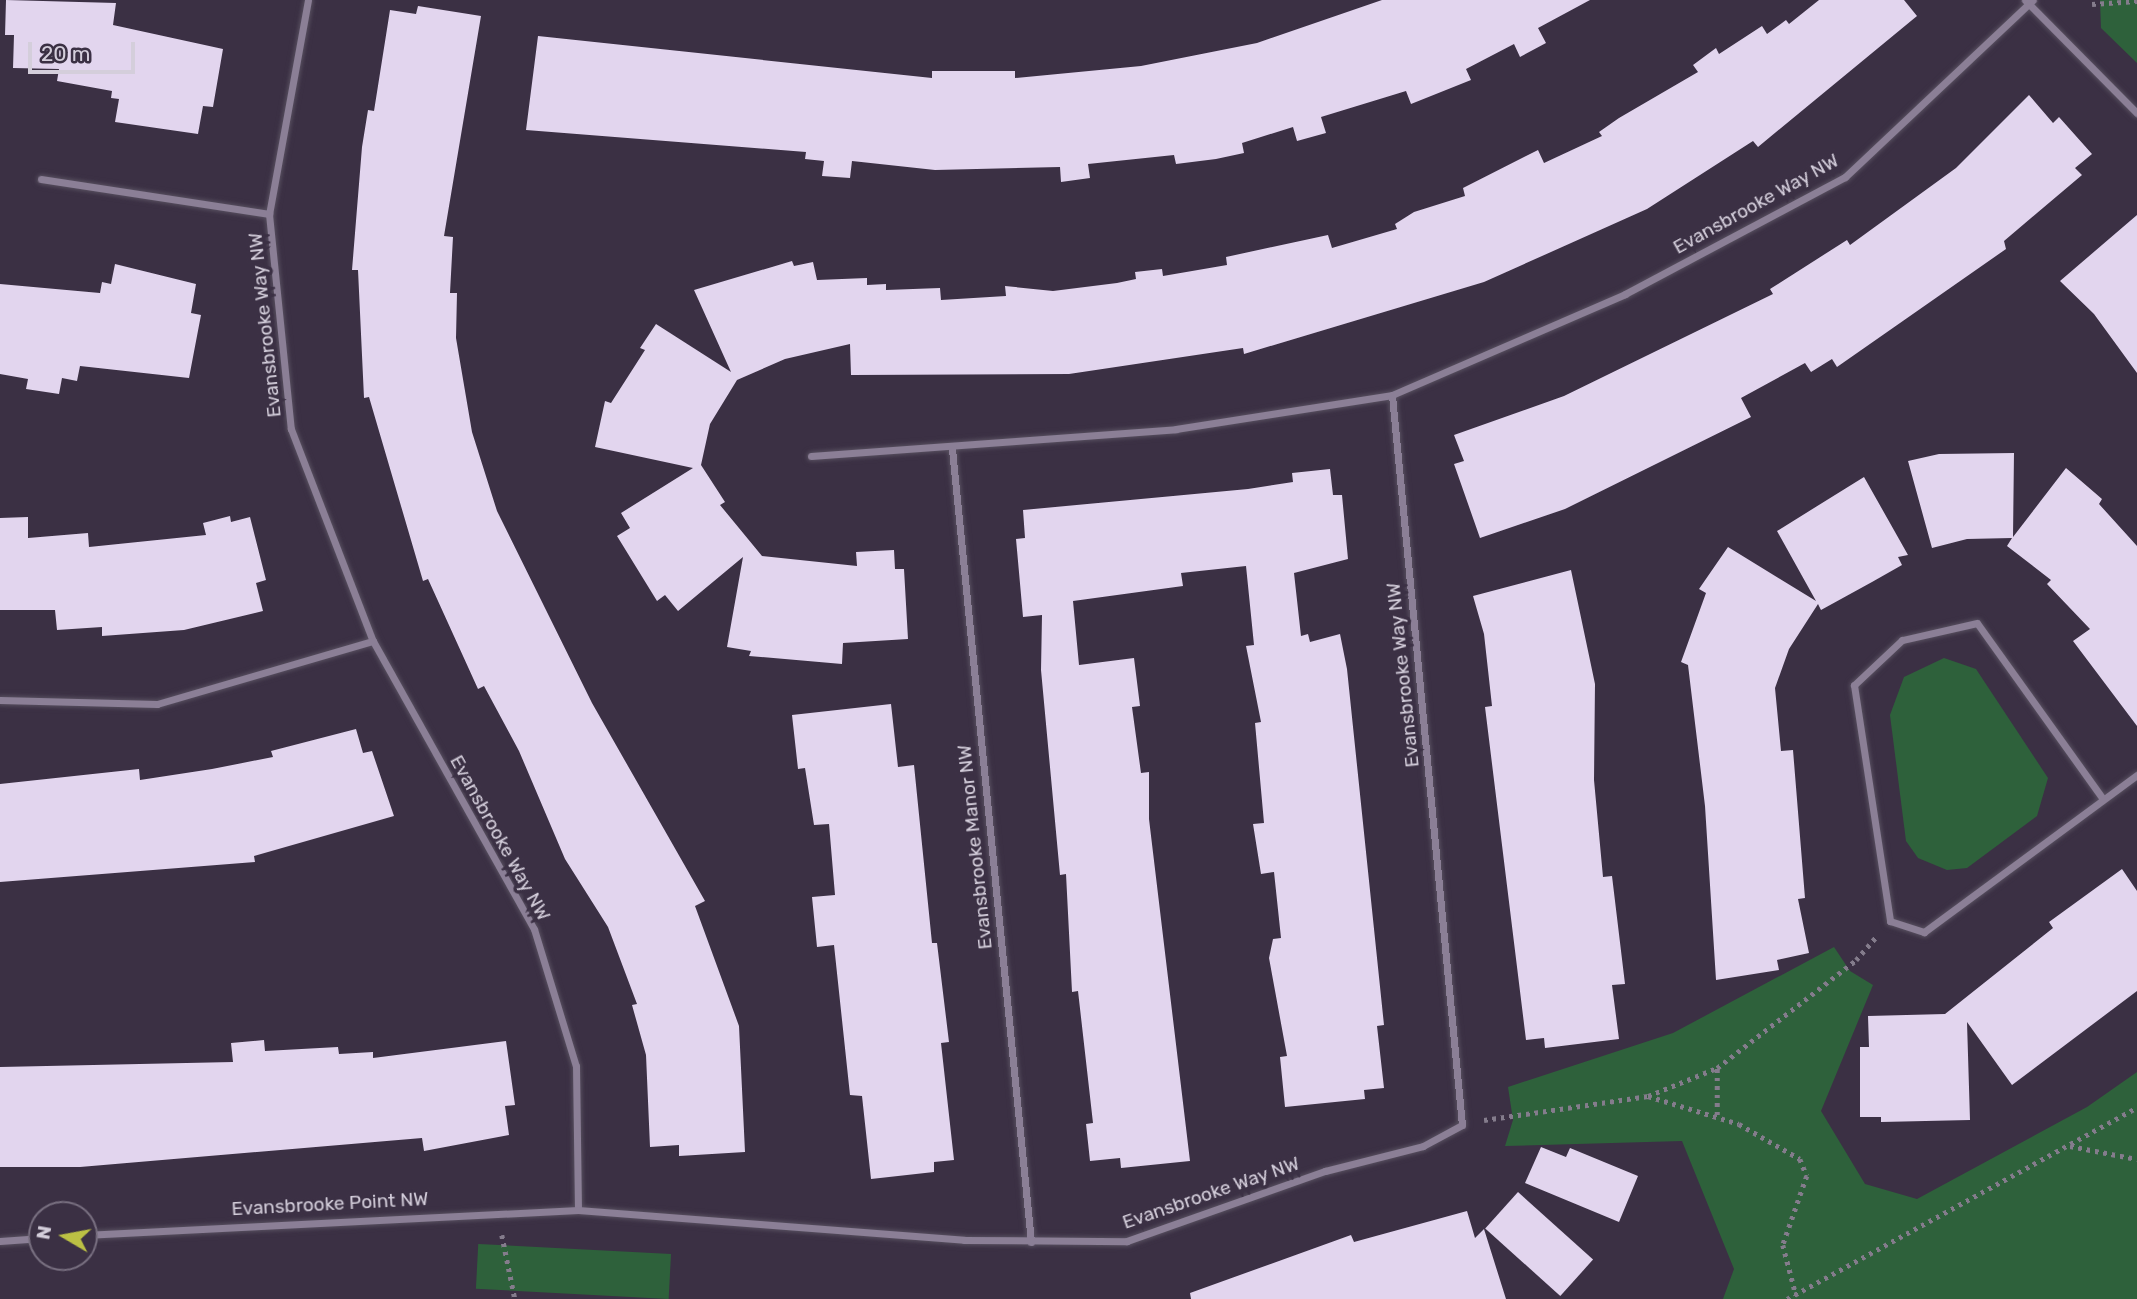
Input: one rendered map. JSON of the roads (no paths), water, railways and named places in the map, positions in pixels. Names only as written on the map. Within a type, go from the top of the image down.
[{"type":"street","name":"Evansbrooke Way NW","points":[[307,0],[269,214],[292,429],[373,641],[534,929],[576,1066],[578,1210],[1031,1242],[1127,1241],[1325,1171],[1423,1146],[1462,1125],[1392,395],[1625,293],[1845,177],[2029,1]]},
{"type":"street","points":[[2029,1],[2137,113]]},
{"type":"street","points":[[41,179],[269,214]]},
{"type":"street","points":[[811,456],[952,449],[1177,429],[1392,395]]},
{"type":"street","name":"Evansbrooke Manor NW","points":[[952,449],[1031,1242]]},
{"type":"street","points":[[2103,799],[1977,624],[1902,640],[1854,685],[1890,921],[1924,932],[2137,775]]},
{"type":"street","points":[[0,699],[157,704],[373,641]]},
{"type":"street","name":"Evansbrooke Point NW","points":[[98,1234],[578,1210]]},
{"type":"street","points":[[0,1241],[28,1239]]}]
